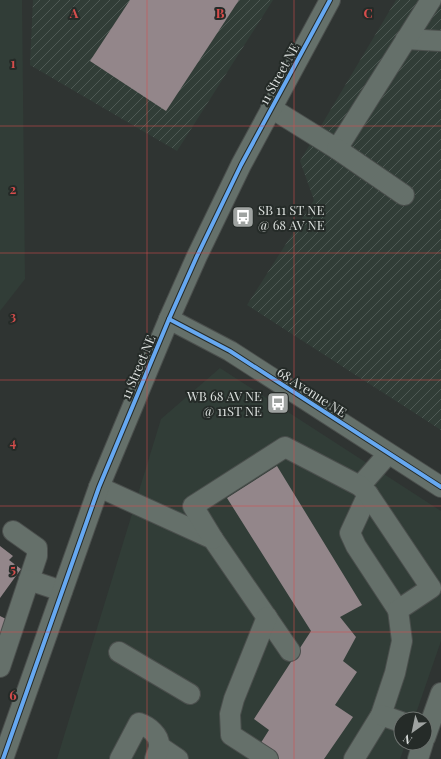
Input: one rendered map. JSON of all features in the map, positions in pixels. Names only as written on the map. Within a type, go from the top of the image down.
[{"type":"street","name":"11 Street NE","points":[[4,746],[99,487],[169,319],[197,256],[271,108],[330,0]]},
{"type":"street","points":[[337,149],[431,0]]},
{"type":"street","points":[[406,39],[441,40]]},
{"type":"street","points":[[271,108],[337,149],[404,195]]},
{"type":"street","name":"68 Avenue NE","points":[[169,319],[230,351],[441,487]]},
{"type":"street","points":[[290,651],[213,539],[193,506],[285,447],[364,490],[430,588],[398,610]]},
{"type":"street","points":[[354,759],[381,715],[395,672],[402,641],[398,610],[356,546],[350,533],[364,490],[388,454]]},
{"type":"street","points":[[99,487],[213,539]]},
{"type":"street","points":[[0,666],[37,556],[37,548],[12,531]]},
{"type":"street","points":[[29,580],[62,591]]},
{"type":"street","points":[[266,617],[234,699],[230,714],[231,735],[268,759]]},
{"type":"street","points":[[118,652],[190,694]]},
{"type":"street","points":[[433,714],[441,693]]},
{"type":"street","points":[[381,715],[393,719]]},
{"type":"street","points":[[120,759],[139,723],[147,726],[157,737],[157,753],[178,759]]},
{"type":"shaded area","points":[[0,0],[22,0],[25,279],[0,311]]},
{"type":"shaded area","points":[[33,0],[273,0],[177,151],[30,65]]},
{"type":"shaded area","points":[[396,0],[441,0],[441,430],[247,305],[314,200],[300,161]]},
{"type":"shaded area","points":[[220,368],[441,511],[441,641],[417,711],[393,711],[393,751],[403,751],[400,759],[57,759],[161,419]]},
{"type":"building","points":[[130,0],[239,0],[166,111],[90,61]]},
{"type":"building","points":[[277,466],[362,605],[340,617],[356,637],[343,661],[357,672],[335,705],[353,717],[324,759],[273,759],[257,749],[269,730],[254,719],[311,631],[227,498]]},
{"type":"building","points":[[0,546],[13,556],[9,560],[21,569],[0,598]]},
{"type":"building","points":[[0,616],[6,619],[0,640]]},
{"type":"cycle path","points":[[3,759],[99,487],[169,319],[197,256],[241,165],[330,0]]},
{"type":"cycle path","points":[[169,319],[230,351],[441,487]]},
{"type":"place","name":"SB 11 ST NE @ 68 AV NE","points":[[243,217]]},
{"type":"place","name":"WB 68 AV NE @ 11ST NE","points":[[278,403]]}]
